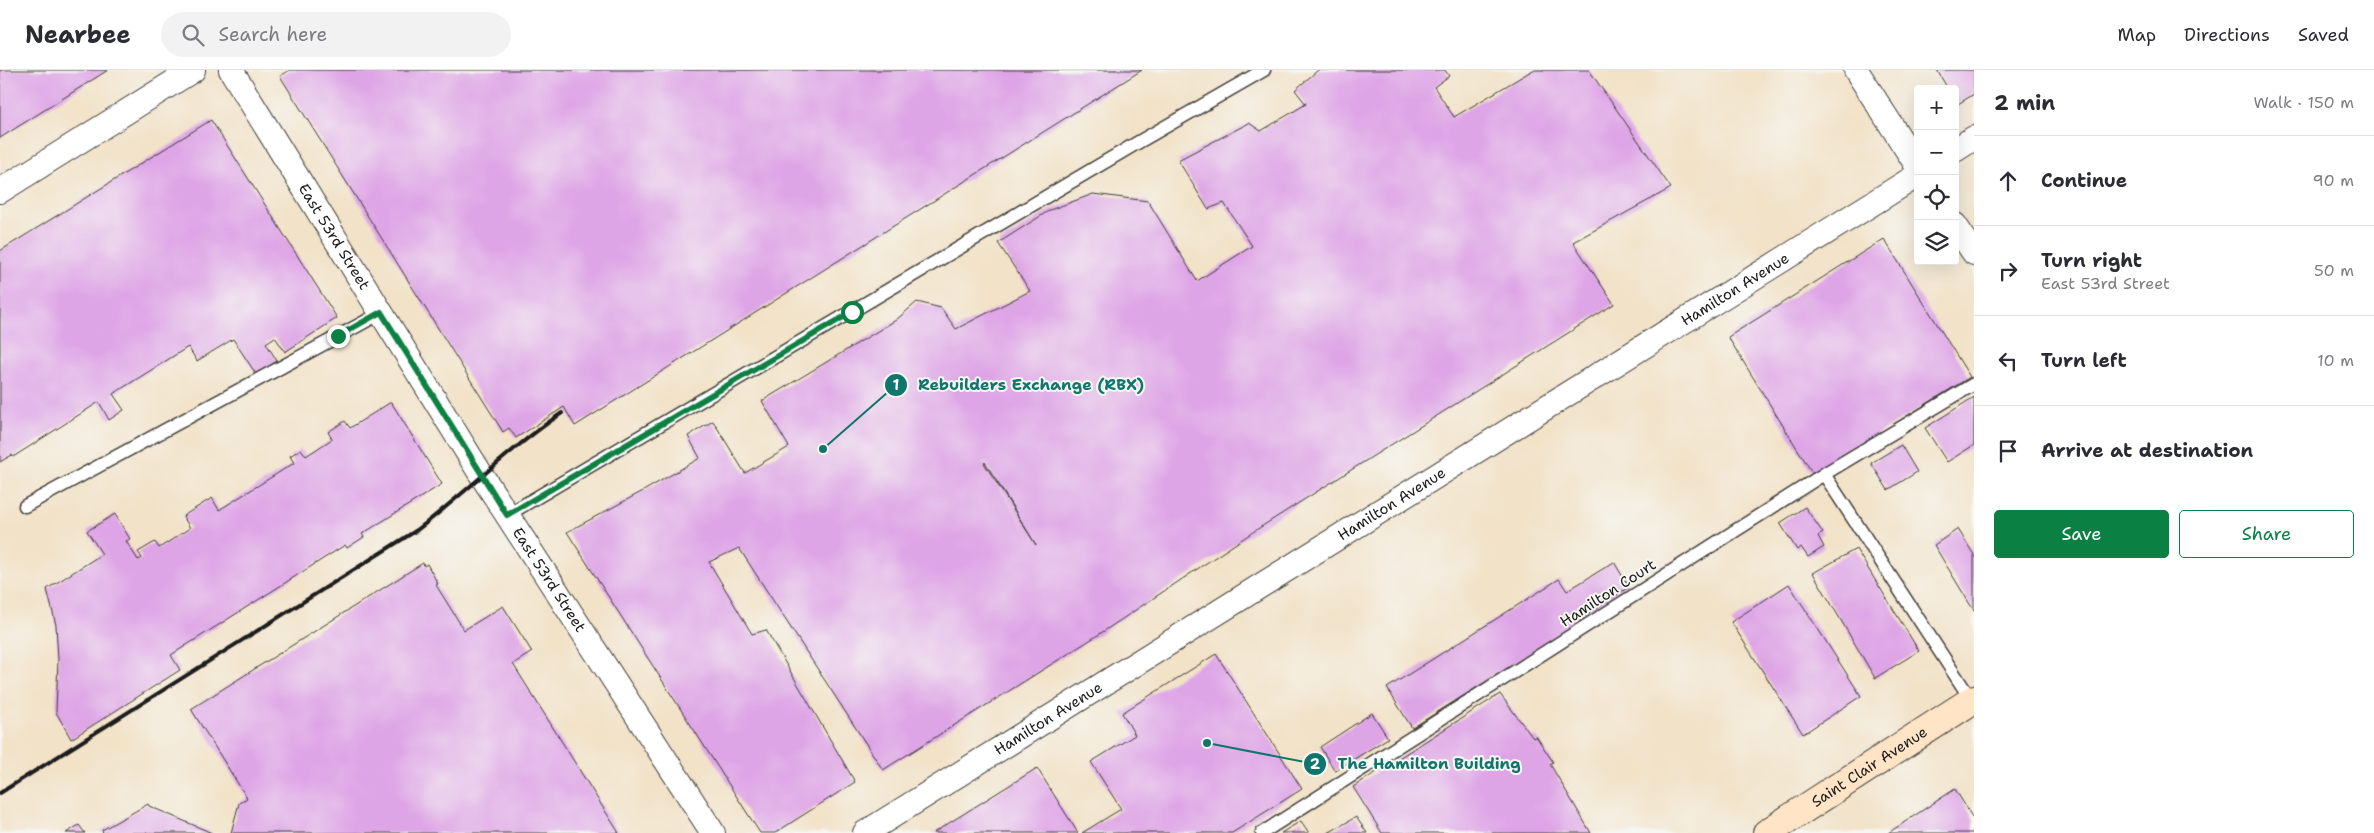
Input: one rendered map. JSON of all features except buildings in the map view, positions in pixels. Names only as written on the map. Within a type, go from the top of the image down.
[{"type":"main road","name":"Saint Clair Avenue","points":[[1766,833],[1973,700]]},
{"type":"street","points":[[0,191],[193,70]]},
{"type":"street","name":"East 53rd Street","points":[[231,70],[507,515],[713,833]]},
{"type":"street","points":[[1856,70],[1914,161]]},
{"type":"street","points":[[1959,147],[1974,138]]},
{"type":"street","name":"Hamilton Avenue","points":[[865,833],[1916,175]]},
{"type":"street","points":[[1959,230],[1974,253]]},
{"type":"lane","points":[[507,515],[1264,70]]},
{"type":"lane","points":[[25,506],[381,312]]},
{"type":"lane","name":"Hamilton Court","points":[[1262,833],[1824,474],[1974,384]]},
{"type":"lane","points":[[1824,474],[1973,700]]},
{"type":"railway","points":[[0,793],[417,530],[506,455],[562,413]]},
{"type":"place","name":"Rebuilders Exchange (RBX)","points":[[823,449]]},
{"type":"place","name":"The Hamilton Building","points":[[1207,743]]},
{"type":"route","points":[[338,336],[381,312],[507,515],[852,312]]}]
